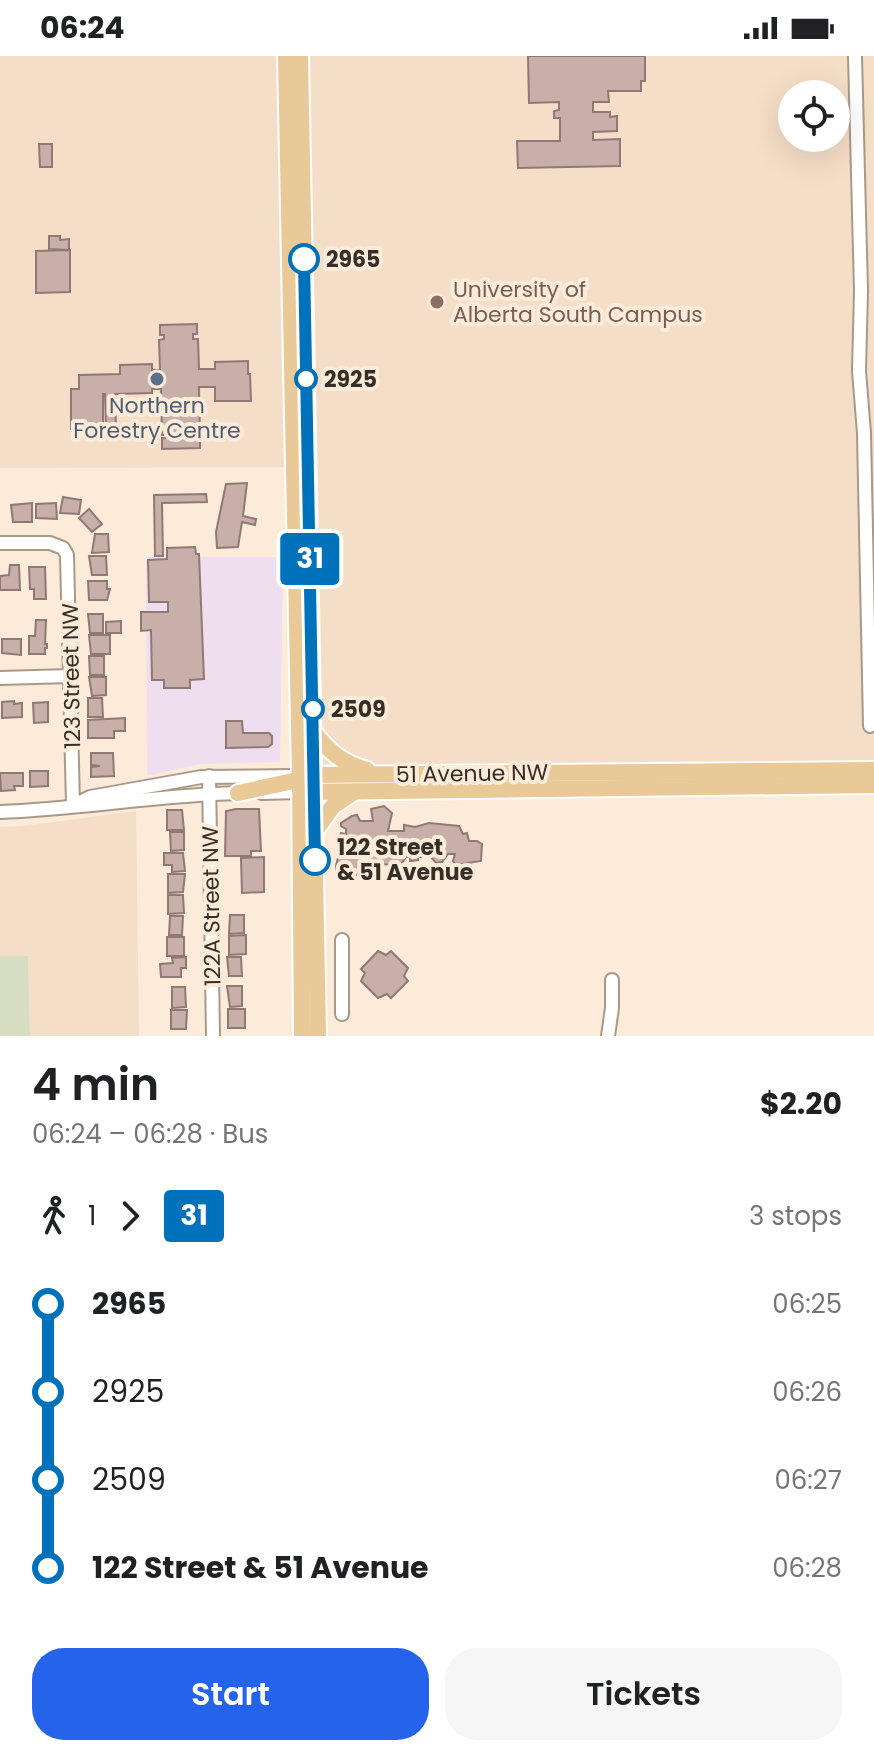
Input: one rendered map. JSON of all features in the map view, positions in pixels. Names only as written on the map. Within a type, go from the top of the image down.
[{"type":"main road","points":[[286,56],[307,784],[302,1036]]},
{"type":"main road","points":[[300,56],[313,731],[307,784],[314,832],[318,1036]]},
{"type":"main road","points":[[313,731],[344,762],[380,774]]},
{"type":"main road","name":"51 Avenue NW","points":[[307,784],[380,774],[874,770]]},
{"type":"main road","points":[[238,793],[419,774]]},
{"type":"main road","name":"51 Avenue NW","points":[[307,784],[355,791],[874,785]]},
{"type":"main road","points":[[314,832],[333,806],[355,791]]},
{"type":"street","points":[[855,56],[861,276],[859,371],[864,433],[870,726]]},
{"type":"street","name":"123 Street NW","points":[[0,543],[50,543],[63,548],[69,565],[73,805]]},
{"type":"street","points":[[0,678],[71,676]]},
{"type":"street","name":"51 Avenue NW","points":[[73,805],[90,797],[209,776],[307,784]]},
{"type":"street","name":"122A Street NW","points":[[209,776],[213,1036]]},
{"type":"street","name":"51 Avenue NW","points":[[0,812],[238,793]]},
{"type":"street","points":[[342,940],[342,1014]]},
{"type":"street","points":[[608,1036],[612,980]]},
{"type":"shaded area","name":"University of Alberta South Campus","points":[[0,56],[874,56],[874,777],[307,784],[300,467],[0,468]]},
{"type":"shaded area","points":[[146,557],[283,557],[280,762],[200,764],[147,776]]},
{"type":"shaded area","points":[[136,811],[139,1036],[30,1036],[28,956],[0,956],[0,827]]},
{"type":"green space","points":[[0,956],[28,956],[30,1036],[0,1036]]},
{"type":"building","points":[[528,56],[645,56],[645,81],[641,81],[641,91],[608,91],[609,102],[593,102],[593,112],[610,112],[610,117],[617,116],[617,131],[593,132],[593,140],[620,139],[620,166],[518,168],[517,141],[560,141],[560,118],[554,118],[559,102],[529,103]]},
{"type":"building","points":[[39,144],[52,144],[52,167],[40,167]]},
{"type":"building","points":[[49,236],[69,239],[69,250],[49,249]]},
{"type":"building","points":[[70,250],[70,292],[36,293],[36,251]]},
{"type":"building","points":[[197,324],[197,334],[193,334],[193,339],[198,339],[199,369],[215,369],[215,362],[248,361],[251,401],[215,401],[215,387],[199,387],[200,434],[195,434],[195,438],[200,437],[200,448],[162,449],[162,438],[167,438],[162,435],[161,389],[152,389],[152,393],[115,394],[116,428],[106,428],[103,394],[103,428],[71,429],[71,389],[79,389],[79,375],[120,374],[120,365],[152,364],[152,370],[160,370],[159,340],[164,339],[164,335],[160,335],[160,325]]},
{"type":"building","points":[[247,483],[243,516],[256,519],[255,525],[242,522],[238,547],[217,548],[216,532],[226,484]]},
{"type":"building","points":[[206,494],[207,502],[162,503],[163,556],[155,556],[154,495]]},
{"type":"building","points":[[63,497],[81,500],[79,514],[60,513]]},
{"type":"building","points":[[32,503],[32,522],[13,522],[11,505]]},
{"type":"building","points":[[56,503],[57,519],[36,518],[36,504]]},
{"type":"building","points":[[89,509],[102,524],[92,532],[79,518]]},
{"type":"building","points":[[95,534],[108,534],[109,552],[92,553]]},
{"type":"building","points":[[195,547],[196,554],[199,554],[204,679],[190,680],[190,688],[164,688],[164,680],[152,680],[151,630],[141,631],[141,612],[168,612],[168,602],[149,602],[148,560],[167,559],[167,548]]},
{"type":"building","points":[[89,556],[106,556],[107,575],[92,575]]},
{"type":"building","points":[[10,565],[19,565],[20,590],[0,590],[0,576],[9,575]]},
{"type":"building","points":[[29,567],[45,567],[46,599],[34,599],[34,589],[30,589]]},
{"type":"building","points":[[88,581],[107,581],[107,589],[110,589],[107,600],[89,600]]},
{"type":"building","points":[[88,614],[103,614],[103,633],[90,633]]},
{"type":"building","points":[[36,620],[46,620],[45,654],[29,654],[29,636],[35,636]]},
{"type":"building","points":[[121,621],[121,633],[106,633],[106,622]]},
{"type":"building","points":[[89,635],[110,635],[110,654],[91,654]]},
{"type":"building","points":[[2,639],[21,639],[21,655],[2,653]]},
{"type":"building","points":[[89,656],[104,656],[104,675],[90,675]]},
{"type":"building","points":[[89,677],[106,677],[106,695],[92,696]]},
{"type":"building","points":[[88,698],[102,698],[103,717],[88,717]]},
{"type":"building","points":[[14,701],[14,704],[22,703],[22,717],[2,718],[2,702]]},
{"type":"building","points":[[48,702],[48,722],[34,723],[33,703]]},
{"type":"building","points":[[125,718],[125,731],[114,731],[114,738],[88,738],[88,720]]},
{"type":"building","points":[[226,721],[242,721],[243,733],[269,733],[272,744],[268,747],[226,748]]},
{"type":"building","points":[[91,753],[113,753],[114,776],[91,777],[91,767],[100,766],[91,765]]},
{"type":"building","points":[[30,771],[48,771],[48,786],[30,787]]},
{"type":"building","points":[[0,773],[23,773],[23,786],[1,791]]},
{"type":"building","points":[[384,806],[392,813],[388,831],[404,831],[404,825],[415,827],[429,823],[459,826],[463,834],[467,833],[469,841],[482,844],[481,861],[456,865],[453,861],[455,854],[448,854],[442,862],[436,863],[431,857],[418,857],[418,860],[410,861],[410,857],[406,857],[400,866],[383,864],[383,867],[376,867],[371,862],[371,855],[365,855],[363,868],[353,882],[347,882],[347,878],[338,879],[336,866],[340,849],[337,840],[341,833],[346,834],[341,823],[357,815],[360,821],[373,821],[371,809]]},
{"type":"building","points":[[259,809],[261,851],[251,851],[251,856],[225,856],[226,811]]},
{"type":"building","points":[[167,810],[182,810],[184,830],[167,830]]},
{"type":"building","points":[[170,832],[184,832],[184,850],[171,851]]},
{"type":"building","points":[[164,853],[183,853],[185,871],[172,872],[172,865],[164,865]]},
{"type":"building","points":[[264,857],[264,892],[242,893],[241,858]]},
{"type":"building","points":[[168,874],[185,874],[183,892],[168,893]]},
{"type":"building","points":[[168,895],[183,895],[184,913],[168,914]]},
{"type":"building","points":[[230,915],[244,915],[244,933],[229,934]]},
{"type":"building","points":[[170,916],[183,916],[182,935],[169,935]]},
{"type":"building","points":[[246,935],[246,954],[229,955],[229,936]]},
{"type":"building","points":[[167,937],[184,937],[184,956],[167,956]]},
{"type":"building","points":[[378,951],[386,955],[391,951],[408,968],[404,976],[408,981],[391,998],[387,994],[378,998],[361,981],[365,973],[361,969]]},
{"type":"building","points":[[186,957],[186,968],[181,968],[181,977],[161,977],[160,964],[173,963],[172,958]]},
{"type":"building","points":[[227,957],[241,957],[242,976],[229,976]]},
{"type":"building","points":[[227,986],[242,986],[242,1006],[230,1007]]},
{"type":"building","points":[[172,987],[185,987],[186,1007],[172,1008]]},
{"type":"building","points":[[228,1009],[245,1009],[245,1028],[228,1028]]},
{"type":"building","points":[[171,1010],[187,1010],[186,1029],[171,1029]]},
{"type":"bus line","name":"31","points":[[304,259],[315,860]]},
{"type":"place","name":"2965","points":[[304,259]]},
{"type":"place","name":"University of Alberta South Campus","points":[[437,302]]},
{"type":"place","name":"Northern Forestry Centre","points":[[157,379]]},
{"type":"place","name":"2925","points":[[306,379]]},
{"type":"place","name":"2509","points":[[313,709]]},
{"type":"place","name":"122 Street & 51 Avenue","points":[[315,860]]}]
